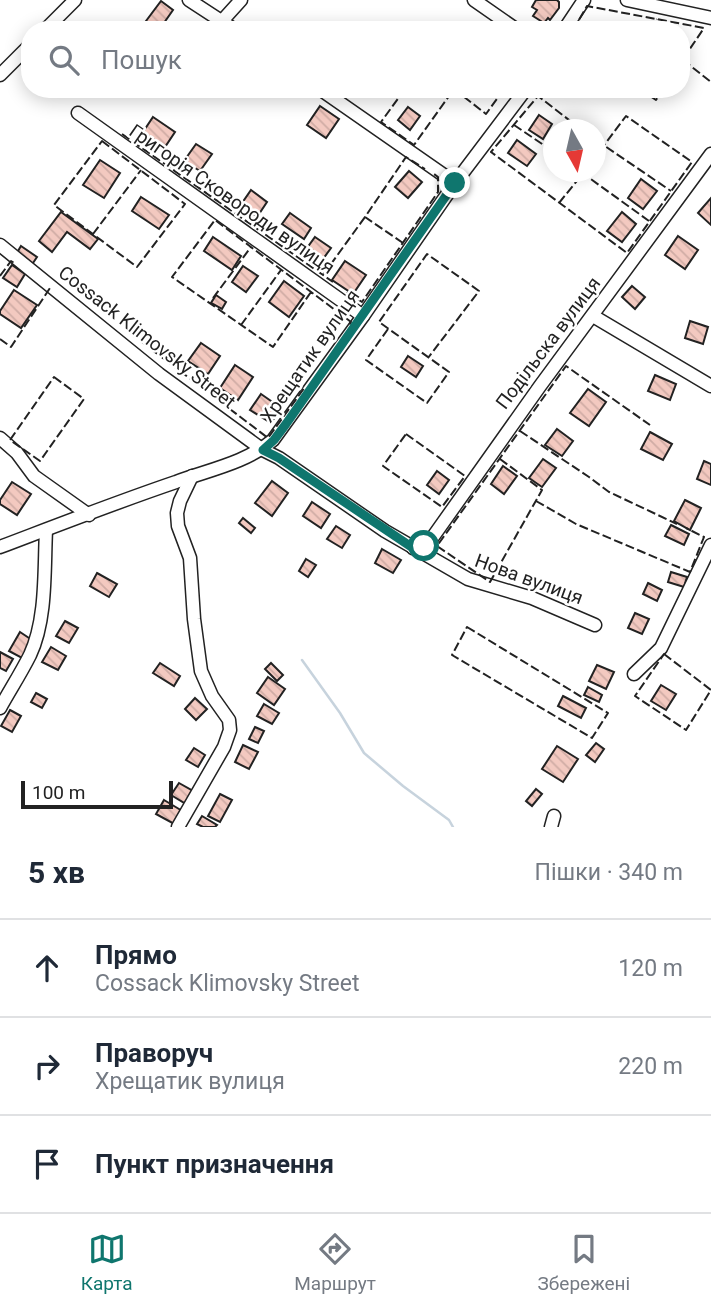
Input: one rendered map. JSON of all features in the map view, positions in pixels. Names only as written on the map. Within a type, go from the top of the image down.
[{"type":"street","points":[[55,21],[75,0]]},
{"type":"street","points":[[189,0],[222,20],[241,0]]},
{"type":"street","points":[[474,0],[504,21]]},
{"type":"street","points":[[570,21],[584,0]]},
{"type":"street","points":[[627,0],[711,18]]},
{"type":"street","points":[[0,75],[21,55]]},
{"type":"street","points":[[333,98],[455,183]]},
{"type":"street","name":"Хрещатик вулиця","points":[[0,547],[263,450],[286,424],[455,183],[519,98]]},
{"type":"street","name":"Григорія Сковороди вулиця","points":[[78,113],[363,316]]},
{"type":"street","name":"Подільска вулиця","points":[[413,548],[424,546],[430,541],[711,154]]},
{"type":"street","name":"Cossack Klimovsky Street","points":[[0,245],[159,374],[263,450],[413,548]]},
{"type":"street","points":[[593,316],[711,386]]},
{"type":"street","points":[[0,438],[17,453],[34,476],[89,514]]},
{"type":"street","points":[[178,827],[224,747],[230,730],[229,720],[212,696],[201,671],[190,558],[178,526],[180,501],[192,476]]},
{"type":"street","points":[[0,708],[31,653],[39,627],[46,530]]},
{"type":"street","points":[[634,674],[661,648],[711,545]]},
{"type":"street","name":"Нова вулиця","points":[[413,548],[468,579],[532,598],[595,625]]},
{"type":"building","points":[[536,0],[559,2],[559,8],[550,20],[548,18],[546,21],[533,16],[537,10],[532,7]]},
{"type":"building","points":[[161,1],[173,10],[165,21],[146,21]]},
{"type":"building","points":[[320,106],[339,119],[326,138],[307,125]]},
{"type":"building","points":[[408,107],[420,116],[410,130],[398,120]]},
{"type":"building","points":[[539,115],[545,119],[543,139],[529,130]]},
{"type":"building","points":[[153,117],[175,132],[165,147],[143,132]]},
{"type":"building","points":[[517,140],[536,154],[527,166],[508,153]]},
{"type":"building","points":[[196,144],[212,154],[200,171],[184,161]]},
{"type":"building","points":[[100,160],[120,173],[104,198],[83,185]]},
{"type":"building","points":[[409,171],[422,182],[408,198],[395,187]]},
{"type":"building","points":[[641,179],[657,191],[643,209],[628,198]]},
{"type":"building","points":[[251,190],[267,202],[257,217],[240,206]]},
{"type":"building","points":[[141,197],[169,215],[159,229],[132,211]]},
{"type":"building","points":[[711,198],[711,225],[698,213]]},
{"type":"building","points":[[61,212],[98,239],[90,249],[67,232],[52,252],[39,241]]},
{"type":"building","points":[[622,212],[636,224],[622,242],[607,231]]},
{"type":"building","points":[[290,213],[311,228],[304,239],[282,224]]},
{"type":"building","points":[[678,236],[698,250],[685,269],[665,255]]},
{"type":"building","points":[[213,237],[241,256],[232,270],[204,251]]},
{"type":"building","points":[[315,237],[331,248],[323,259],[307,248]]},
{"type":"building","points":[[21,246],[37,257],[31,266],[15,256]]},
{"type":"building","points":[[345,261],[366,275],[353,294],[332,280]]},
{"type":"building","points":[[12,265],[25,274],[17,287],[3,278]]},
{"type":"building","points":[[243,266],[258,276],[246,292],[232,282]]},
{"type":"building","points":[[284,281],[304,296],[289,317],[269,302]]},
{"type":"building","points":[[632,286],[645,297],[635,309],[622,297]]},
{"type":"building","points":[[14,290],[37,305],[21,328],[0,314]]},
{"type":"building","points":[[216,295],[226,302],[222,309],[211,303]]},
{"type":"building","points":[[690,321],[708,327],[703,344],[685,338]]},
{"type":"building","points":[[201,343],[220,356],[208,374],[188,361]]},
{"type":"building","points":[[408,356],[423,366],[416,377],[401,367]]},
{"type":"building","points":[[235,365],[253,377],[238,400],[220,388]]},
{"type":"building","points":[[655,375],[676,384],[670,400],[648,391]]},
{"type":"building","points":[[588,389],[606,402],[589,426],[570,413]]},
{"type":"building","points":[[261,394],[281,408],[271,423],[250,410]]},
{"type":"building","points":[[557,429],[573,441],[562,456],[545,445]]},
{"type":"building","points":[[650,432],[672,444],[663,460],[641,449]]},
{"type":"building","points":[[543,459],[556,468],[542,487],[529,478]]},
{"type":"building","points":[[704,461],[711,464],[711,485],[697,479]]},
{"type":"building","points":[[503,466],[517,476],[504,494],[491,484]]},
{"type":"building","points":[[437,471],[449,480],[439,494],[427,485]]},
{"type":"building","points":[[272,481],[288,493],[272,516],[255,503]]},
{"type":"building","points":[[12,482],[31,494],[17,515],[0,504]]},
{"type":"building","points":[[685,500],[701,508],[690,530],[674,521]]},
{"type":"building","points":[[312,502],[330,514],[321,528],[303,516]]},
{"type":"building","points":[[243,518],[255,528],[251,533],[239,523]]},
{"type":"building","points":[[671,525],[689,534],[684,545],[665,536]]},
{"type":"building","points":[[336,526],[350,535],[342,548],[327,539]]},
{"type":"building","points":[[382,549],[401,560],[393,573],[375,563]]},
{"type":"building","points":[[306,559],[316,565],[308,577],[299,571]]},
{"type":"building","points":[[671,572],[687,577],[684,587],[668,582]]},
{"type":"building","points":[[97,573],[117,584],[109,597],[90,586]]},
{"type":"building","points":[[648,583],[662,590],[657,601],[643,594]]},
{"type":"building","points":[[635,613],[649,619],[642,634],[628,628]]},
{"type":"building","points":[[65,621],[78,628],[69,643],[56,636]]},
{"type":"building","points":[[20,632],[32,640],[22,658],[9,651]]},
{"type":"building","points":[[51,647],[66,656],[58,670],[42,662]]},
{"type":"building","points":[[0,652],[13,659],[6,671],[0,668]]},
{"type":"building","points":[[160,663],[180,676],[174,686],[153,673]]},
{"type":"building","points":[[271,663],[283,675],[277,681],[265,669]]},
{"type":"building","points":[[597,665],[614,672],[606,689],[589,681]]},
{"type":"building","points":[[268,677],[285,689],[274,705],[257,693]]},
{"type":"building","points":[[661,685],[676,694],[666,710],[651,701]]},
{"type":"building","points":[[588,687],[602,695],[599,702],[584,695]]},
{"type":"building","points":[[36,693],[47,699],[42,708],[31,702]]},
{"type":"building","points":[[563,696],[586,708],[581,718],[558,706]]},
{"type":"building","points":[[195,698],[207,709],[196,720],[185,709]]},
{"type":"building","points":[[264,704],[279,713],[272,724],[257,716]]},
{"type":"building","points":[[10,710],[21,716],[12,732],[1,726]]},
{"type":"building","points":[[255,727],[264,731],[258,743],[249,739]]},
{"type":"building","points":[[596,743],[604,749],[595,762],[586,755]]},
{"type":"building","points":[[243,745],[258,752],[249,769],[235,762]]},
{"type":"building","points":[[557,746],[578,759],[563,782],[542,769]]},
{"type":"building","points":[[194,748],[205,755],[198,767],[186,760]]},
{"type":"building","points":[[179,783],[193,791],[186,804],[171,795]]},
{"type":"building","points":[[536,789],[542,794],[532,806],[526,801]]},
{"type":"building","points":[[220,794],[232,800],[220,822],[208,816]]},
{"type":"building","points":[[164,800],[184,812],[176,825],[156,814]]},
{"type":"building","points":[[202,816],[217,825],[203,827],[197,824]]},
{"type":"waterway","points":[[302,660],[340,713],[364,753],[449,820],[453,827]]},
{"type":"fence","points":[[578,21],[587,6],[667,21]]},
{"type":"fence","points":[[690,25],[704,28],[690,49]]},
{"type":"fence","points":[[690,66],[711,82]]},
{"type":"fence","points":[[398,98],[381,122],[414,145],[448,98]]},
{"type":"fence","points":[[466,98],[486,114],[498,98]]},
{"type":"fence","points":[[536,98],[491,152],[627,253],[692,162],[626,116],[606,143]]},
{"type":"fence","points":[[541,98],[568,119]]},
{"type":"fence","points":[[653,98],[657,98]]},
{"type":"fence","points":[[514,125],[543,145]]},
{"type":"fence","points":[[122,134],[333,282]]},
{"type":"fence","points":[[102,141],[185,204],[137,267],[54,205],[102,141]]},
{"type":"fence","points":[[606,147],[671,191]]},
{"type":"fence","points":[[403,243],[365,217],[406,157],[425,169]]},
{"type":"fence","points":[[93,234],[141,170]]},
{"type":"fence","points":[[347,292],[362,302],[438,192],[438,177],[434,174]]},
{"type":"fence","points":[[559,203],[576,182]]},
{"type":"fence","points":[[595,182],[649,221]]},
{"type":"fence","points":[[323,275],[365,217]]},
{"type":"fence","points":[[311,292],[273,347],[172,277],[215,220],[351,322],[348,327]]},
{"type":"fence","points":[[213,298],[251,247]]},
{"type":"fence","points":[[388,329],[366,360],[427,403],[449,372],[379,322],[427,254],[479,291],[428,358]]},
{"type":"fence","points":[[0,276],[11,261],[16,264]]},
{"type":"fence","points":[[241,325],[281,270]]},
{"type":"fence","points":[[0,339],[11,347],[50,288]]},
{"type":"fence","points":[[130,333],[268,438],[305,387]]},
{"type":"fence","points":[[500,459],[542,490],[490,582],[437,546],[566,366],[650,425]]},
{"type":"fence","points":[[54,377],[84,399],[40,461],[10,440],[54,377]]},
{"type":"fence","points":[[520,431],[609,492],[677,524]]},
{"type":"fence","points":[[406,434],[465,476],[442,507],[383,466],[406,434]]},
{"type":"fence","points":[[536,501],[576,524],[690,572],[704,537],[686,528]]},
{"type":"fence","points":[[467,627],[608,713],[592,738],[452,655],[467,627]]},
{"type":"fence","points":[[664,654],[711,690],[686,730],[635,696],[664,654]]},
{"type":"route","points":[[424,546],[413,548],[263,450],[286,424],[455,183]]}]
